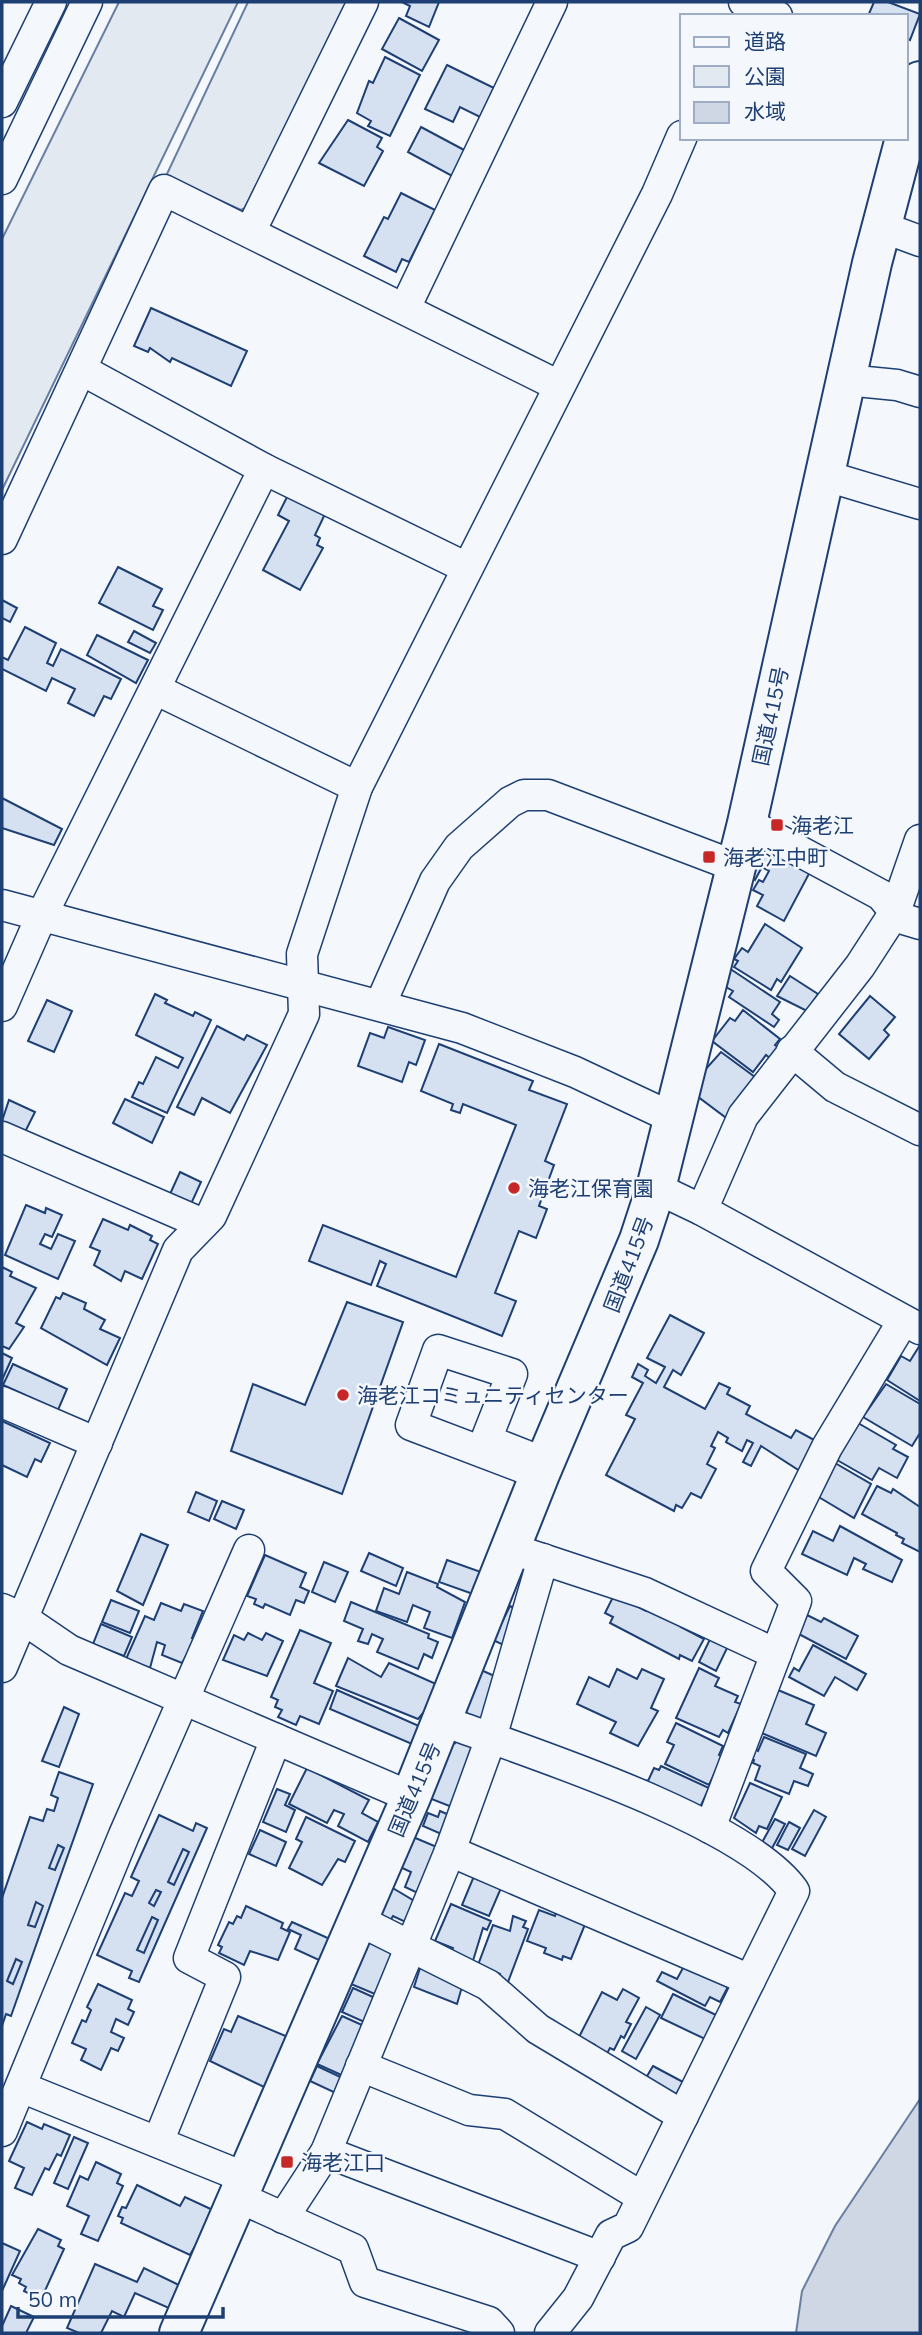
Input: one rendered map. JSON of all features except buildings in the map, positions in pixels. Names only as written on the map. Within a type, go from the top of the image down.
[{"type":"highway","name":"国道415号","points":[[908,128],[920,82]]},
{"type":"highway","name":"国道415号","points":[[181,2333],[443,1721],[527,1554],[543,1469],[639,1240],[656,1188],[734,866],[747,823],[823,475],[905,140]]},
{"type":"street","points":[[2,102],[51,2]]},
{"type":"street","points":[[2,179],[88,2]]},
{"type":"street","points":[[250,232],[363,2]]},
{"type":"street","points":[[405,308],[552,2]]},
{"type":"street","points":[[2,1667],[26,1623],[97,1443],[178,1250],[211,1216],[304,1014],[302,954],[356,787],[557,385],[657,194],[680,140]]},
{"type":"street","points":[[2,539],[164,190],[557,385]]},
{"type":"street","points":[[882,228],[920,242]]},
{"type":"street","points":[[82,370],[264,469],[465,567]]},
{"type":"street","points":[[846,380],[897,385],[920,392]]},
{"type":"street","points":[[2,1006],[41,917],[157,690],[264,469]]},
{"type":"street","points":[[823,475],[920,504]]},
{"type":"street","points":[[157,690],[356,787]]},
{"type":"street","points":[[380,1005],[435,881],[459,847],[510,802],[524,794],[548,795],[734,866]]},
{"type":"street","points":[[747,823],[881,895],[908,918]]},
{"type":"street","points":[[702,1210],[743,1116],[860,966],[908,918],[920,840]]},
{"type":"street","points":[[2,905],[462,1028],[550,1062],[673,1118]]},
{"type":"street","points":[[792,1051],[835,1087],[920,1130]]},
{"type":"street","points":[[2,1137],[203,1224]]},
{"type":"street","points":[[656,1188],[702,1210],[912,1325],[827,1447],[766,1571],[796,1601],[710,1828]]},
{"type":"street","points":[[438,1350],[512,1374],[486,1440],[543,1469],[411,1425],[438,1350]]},
{"type":"street","points":[[2,1402],[97,1443]]},
{"type":"street","points":[[2,2130],[124,1835],[249,1550]]},
{"type":"street","points":[[283,2218],[326,2152],[450,1851],[491,1738],[527,1554],[645,1593],[776,1654]]},
{"type":"street","points":[[26,1623],[69,1650],[411,1797]]},
{"type":"street","points":[[443,1721],[571,1768],[710,1828],[781,1873],[794,1891],[628,2227],[611,2235],[578,2298],[550,2333]]},
{"type":"street","points":[[158,2142],[225,1976],[189,1958],[276,1739]]},
{"type":"street","points":[[450,1851],[750,1980]]},
{"type":"street","points":[[358,1920],[488,1985],[538,2029],[682,2116]]},
{"type":"street","points":[[361,2066],[468,2110],[506,2114],[642,2197]]},
{"type":"street","points":[[21,2087],[158,2142],[242,2188],[283,2218],[353,2249],[365,2282],[489,2322],[499,2333]]},
{"type":"street","points":[[326,2152],[600,2257]]},
{"type":"green space","points":[[119,2],[238,2],[2,490],[2,239]]},
{"type":"green space","points":[[248,2],[352,2],[251,205],[241,210],[166,176]]},
{"type":"water","points":[[920,2099],[920,2333],[796,2333],[802,2291],[835,2226]]},
{"type":"place","name":"海老江","points":[[777,825]]},
{"type":"place","name":"海老江中町","points":[[709,857]]},
{"type":"place","name":"海老江保育園","points":[[514,1188]]},
{"type":"place","name":"海老江コミュニティセンター","points":[[343,1395]]},
{"type":"place","name":"海老江口","points":[[287,2162]]}]
